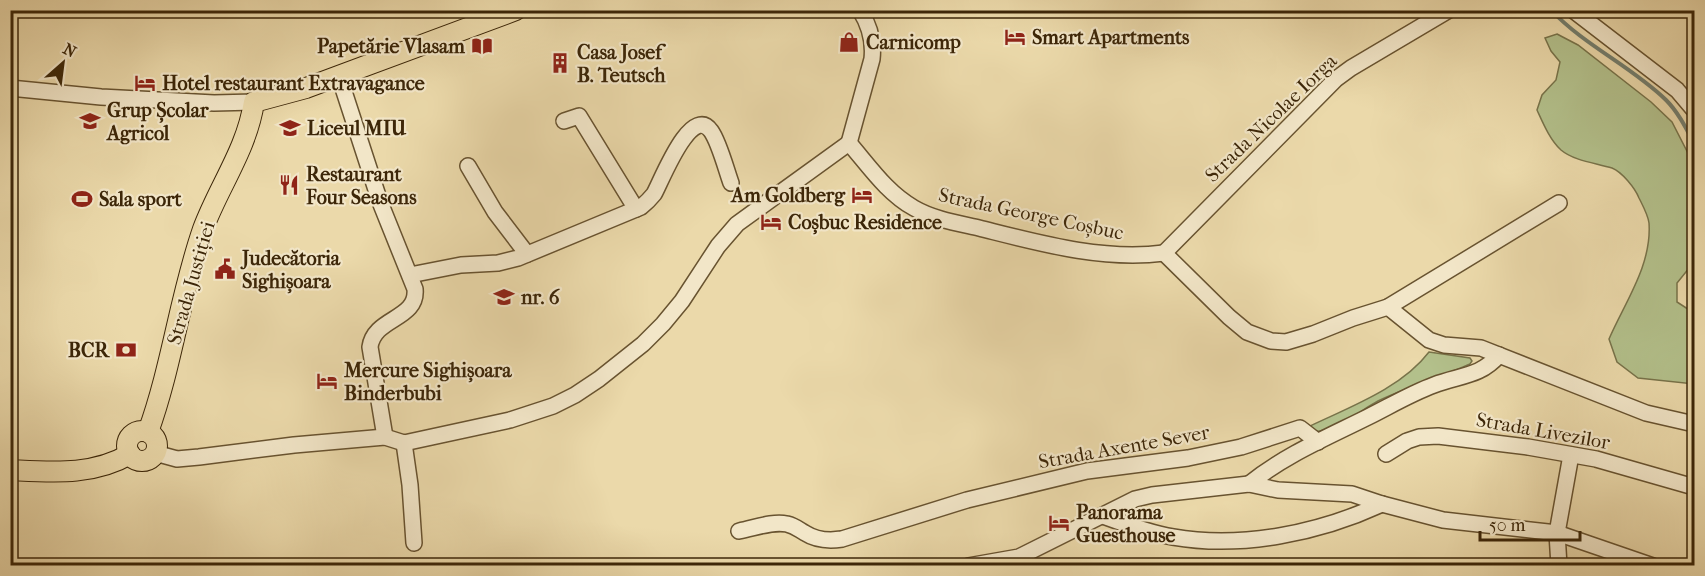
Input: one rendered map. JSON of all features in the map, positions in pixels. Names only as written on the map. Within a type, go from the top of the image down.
[{"type":"main road","points":[[254,102],[279,97],[339,76],[516,10]]},
{"type":"main road","name":"Strada Justiției","points":[[148,432],[161,394],[198,246],[212,208],[248,133],[254,102]]},
{"type":"main road","points":[[139,432],[148,432],[157,443],[155,453],[143,461],[133,458],[128,445],[131,436],[139,432]]},
{"type":"main road","points":[[10,470],[79,471],[108,465],[130,454]]},
{"type":"street","points":[[155,453],[177,459],[385,437],[404,443],[523,417],[553,406],[599,379],[643,344],[663,324],[682,301],[718,246],[737,224],[849,143],[873,59],[874,46],[860,10]]},
{"type":"street","name":"Strada Nicolae Iorga","points":[[1164,253],[1336,79],[1449,10]]},
{"type":"street","points":[[1573,10],[1677,90],[1695,110]]},
{"type":"street","points":[[339,76],[380,202],[410,275],[416,297],[407,310],[377,331],[371,338],[370,347],[385,437]]},
{"type":"street","points":[[10,88],[101,97],[214,103],[254,102]]},
{"type":"street","points":[[10,99],[80,104],[90,103],[101,97]]},
{"type":"street","points":[[564,121],[579,116],[636,209]]},
{"type":"street","points":[[410,275],[460,266],[498,263],[527,254],[636,209],[645,204],[653,195],[683,138],[691,128],[696,126],[702,125],[711,131],[731,183]]},
{"type":"street","name":"Strada George Coșbuc","points":[[849,143],[896,195],[913,208],[936,217],[1005,235],[1102,255],[1135,256],[1164,253]]},
{"type":"street","points":[[468,166],[495,212],[527,254]]},
{"type":"street","points":[[1164,253],[1238,325],[1257,338],[1286,342],[1388,308],[1559,203]]},
{"type":"street","points":[[1388,308],[1429,340],[1444,345],[1481,348],[1647,413],[1695,424]]},
{"type":"street","points":[[1249,484],[1263,473],[1318,441],[1434,384],[1478,373],[1499,355]]},
{"type":"street","name":"Strada Axente Sever","points":[[740,531],[785,524],[797,527],[817,538],[842,539],[978,498],[1087,471],[1188,458],[1241,447],[1300,428],[1318,441]]},
{"type":"street","name":"Strada Livezilor","points":[[1386,454],[1407,441],[1438,436],[1528,447],[1596,459],[1695,487]]},
{"type":"street","points":[[404,443],[414,543]]},
{"type":"street","points":[[1559,566],[1557,533],[1571,455]]},
{"type":"street","points":[[968,566],[1024,561],[1124,504],[1152,495],[1249,484],[1278,490],[1352,494],[1443,520],[1557,533],[1653,566]]},
{"type":"street","points":[[1103,516],[1174,537],[1250,541],[1340,522],[1382,504]]},
{"type":"green space","points":[[1557,34],[1578,45],[1651,102],[1672,122],[1694,165],[1694,262],[1677,283],[1677,302],[1694,313],[1694,384],[1638,378],[1617,362],[1609,339],[1642,268],[1649,239],[1649,223],[1634,190],[1620,173],[1612,168],[1566,154],[1553,141],[1544,126],[1537,110],[1542,95],[1556,80],[1560,62],[1551,51],[1545,38]]},
{"type":"green space","points":[[1429,352],[1470,358],[1472,361],[1470,364],[1378,401],[1335,426],[1318,431],[1306,428],[1389,387],[1404,377]]},
{"type":"waterway","points":[[1551,10],[1578,34],[1666,100],[1678,115],[1694,143]]},
{"type":"place","name":"Smart Apartments","points":[[1015,37]]},
{"type":"place","name":"Carnicomp","points":[[849,42]]},
{"type":"place","name":"Papetărie Vlasam","points":[[482,46]]},
{"type":"place","name":"Casa Josef B. Teutsch","points":[[560,63]]},
{"type":"place","name":"Hotel restaurant Extravagance","points":[[145,83]]},
{"type":"place","name":"Grup Școlar Agricol","points":[[90,121]]},
{"type":"place","name":"Liceul MIU","points":[[290,128]]},
{"type":"place","name":"Restaurant Four Seasons","points":[[289,185]]},
{"type":"place","name":"Am Goldberg","points":[[862,195]]},
{"type":"place","name":"Sala sport","points":[[82,199]]},
{"type":"place","name":"Coșbuc Residence","points":[[771,222]]},
{"type":"place","name":"Judecătoria Sighișoara","points":[[225,269]]},
{"type":"place","name":"nr. 6","points":[[504,297]]},
{"type":"place","name":"BCR","points":[[126,350]]},
{"type":"place","name":"Mercure Sighișoara Binderbubi","points":[[327,381]]},
{"type":"place","name":"Panorama Guesthouse","points":[[1059,523]]}]
